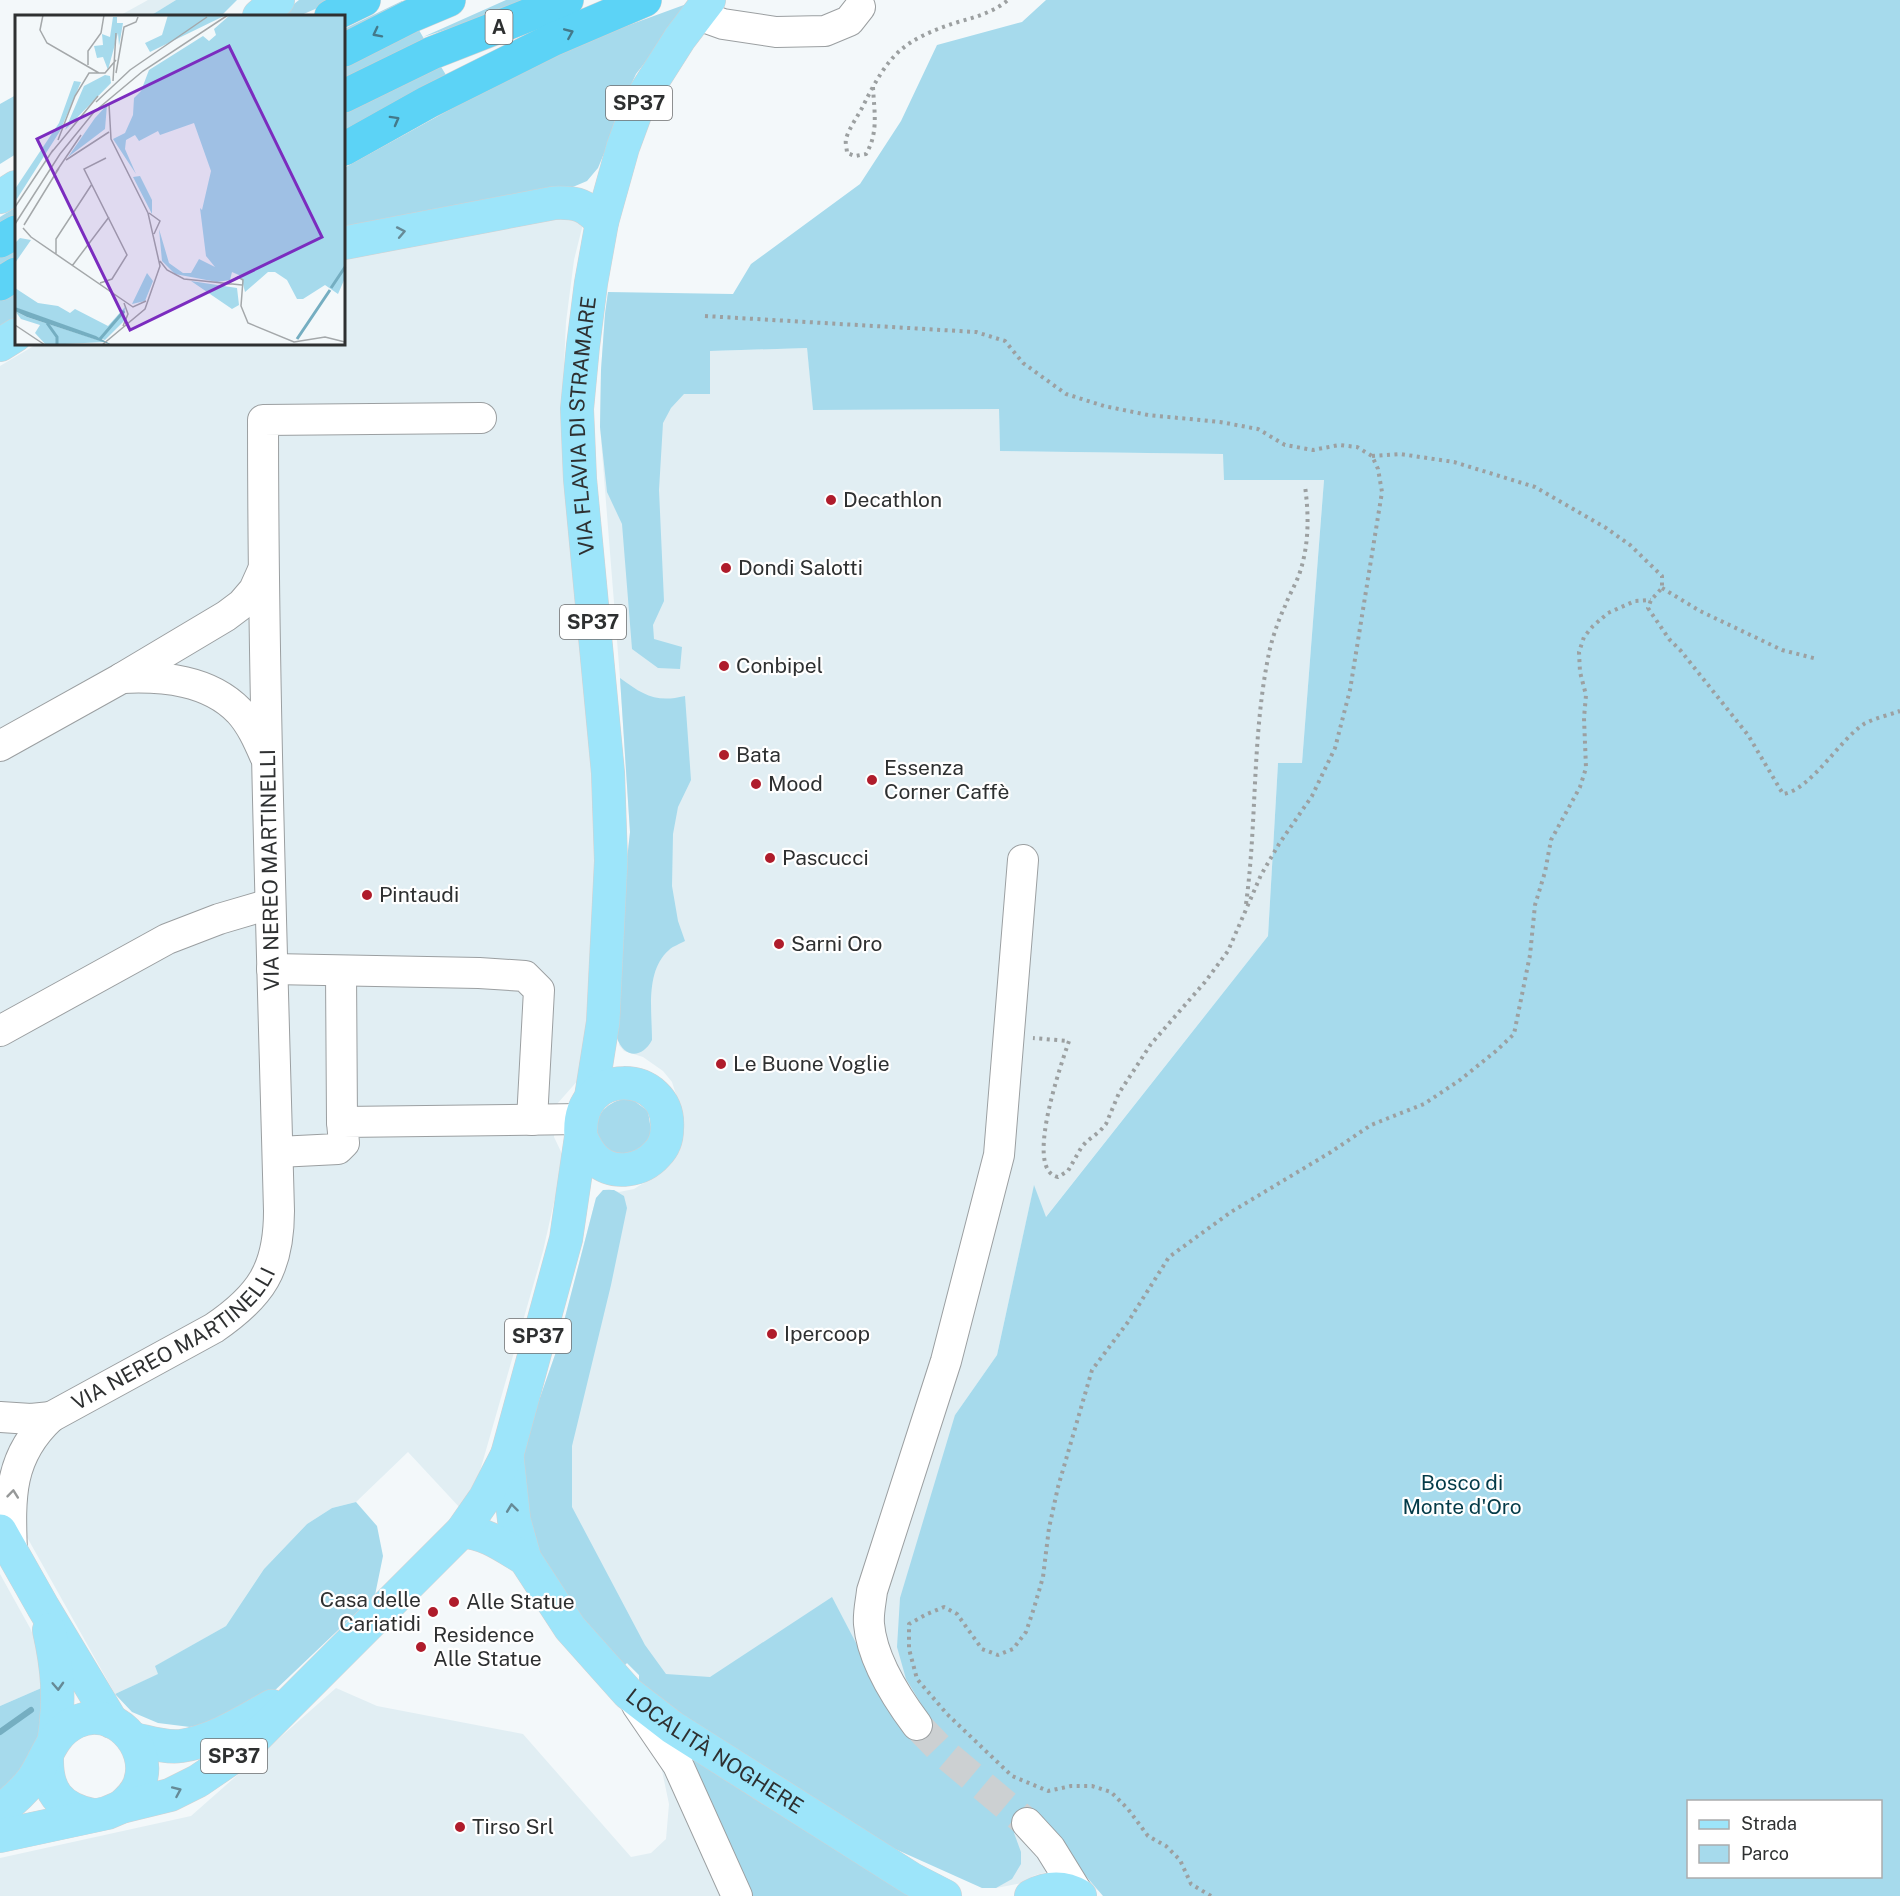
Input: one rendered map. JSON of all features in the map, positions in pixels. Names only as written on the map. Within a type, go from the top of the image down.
[{"type":"highway","points":[[333,15],[364,0]]},
{"type":"highway","points":[[345,49],[411,16],[449,0]]},
{"type":"highway","name":"A","points":[[345,96],[432,53],[567,0]]},
{"type":"highway","points":[[345,148],[428,102],[554,39],[645,0]]},
{"type":"highway","points":[[0,242],[15,233]]},
{"type":"highway","points":[[0,284],[15,275]]},
{"type":"main road","points":[[260,15],[278,0]]},
{"type":"main road","name":"VIA FLAVIA DI STRAMARE","points":[[0,1836],[170,1795],[198,1781],[242,1751],[462,1531],[485,1498],[507,1455],[553,1289],[570,1218],[585,1118],[603,1022],[611,861],[608,773],[580,479],[578,409],[591,283],[602,222],[623,147],[640,101],[660,67],[703,7]]},
{"type":"main road","points":[[0,197],[15,188]]},
{"type":"main road","points":[[345,243],[554,203],[570,202],[589,208],[602,222]]},
{"type":"main road","points":[[0,345],[15,336]]},
{"type":"main road","name":"VIA FLAVIA DI STRAMARE","points":[[603,1022],[615,1059],[630,1083]]},
{"type":"main road","points":[[616,1083],[630,1083],[650,1091],[658,1099],[668,1123],[667,1137],[661,1151],[651,1161],[638,1168],[624,1171],[610,1168],[597,1161],[587,1150],[585,1118],[603,1088],[616,1083]]},
{"type":"main road","name":"VIA FLAVIA DI STRAMARE","points":[[570,1218],[587,1185],[598,1174],[610,1168]]},
{"type":"main road","name":"LOCALITÀ NOGHERE","points":[[507,1455],[514,1520],[525,1560],[570,1628],[628,1693],[672,1727],[912,1879],[945,1896]]},
{"type":"main road","name":"LOCALITÀ NOGHERE","points":[[462,1531],[479,1533],[525,1560]]},
{"type":"main road","points":[[6,1542],[44,1608],[123,1730],[141,1753],[142,1776],[132,1797],[107,1811],[76,1812],[62,1803],[51,1790],[46,1773],[58,1711],[58,1681],[44,1608]]},
{"type":"main road","name":"VIA FLAVIA DI STRAMARE","points":[[0,1811],[16,1799],[32,1779],[65,1728],[80,1720],[96,1718],[159,1745],[180,1746],[221,1735],[273,1705],[324,1669]]},
{"type":"main road","points":[[1031,1895],[1056,1888],[1068,1890],[1080,1896]]},
{"type":"street","points":[[703,7],[723,24],[776,32],[825,31],[849,21],[860,7]]},
{"type":"street","name":"VIA NEREO MARTINELLI","points":[[6,1542],[13,1489],[21,1456],[8,1431],[38,1429],[51,1417],[214,1328],[239,1311],[253,1295],[270,1267],[279,1234],[263,570],[263,420],[481,418]]},
{"type":"street","points":[[0,746],[122,678],[226,616],[242,604],[254,590],[263,570]]},
{"type":"street","points":[[122,678],[152,677],[178,680],[213,692],[239,711],[256,734],[267,762]]},
{"type":"street","points":[[917,1725],[893,1690],[876,1653],[868,1623],[872,1591],[946,1361],[999,1155],[1023,860]]},
{"type":"street","points":[[0,1031],[167,939],[219,919],[270,904]]},
{"type":"street","points":[[272,969],[525,976],[539,990],[532,1120]]},
{"type":"street","points":[[278,1152],[338,1149],[344,1143],[341,971]]},
{"type":"street","points":[[342,1122],[585,1118]]},
{"type":"street","points":[[628,1693],[678,1765],[737,1896]]},
{"type":"street","points":[[1031,1895],[1041,1873],[1042,1854],[1032,1829],[1050,1848],[1080,1896]]},
{"type":"path","points":[[873,87],[875,127],[873,142],[866,154],[855,156],[848,153],[846,140],[873,87],[887,63],[907,44],[935,30],[1001,6],[1008,0]]},
{"type":"path","points":[[705,315],[976,332],[1005,341],[1023,363],[1066,394],[1104,406],[1148,415],[1220,422],[1258,429],[1286,445],[1313,450],[1339,445],[1357,447],[1372,456],[1378,469],[1382,492],[1350,690],[1335,747],[1312,796],[1261,875],[1228,951],[1205,982],[1151,1044],[1123,1087],[1100,1131],[1081,1148],[1068,1171],[1058,1177],[1053,1176],[1049,1171],[1044,1150],[1047,1113],[1069,1041],[1029,1037]]},
{"type":"path","points":[[1372,456],[1400,454],[1454,462],[1535,488],[1606,528],[1630,545],[1662,576],[1662,588],[1648,608],[1669,639],[1748,735],[1783,794],[1790,793],[1809,779],[1864,724],[1900,711]]},
{"type":"path","points":[[1246,908],[1251,868],[1260,714],[1268,656],[1284,608],[1300,574],[1307,542],[1308,510],[1305,486]]},
{"type":"path","points":[[1662,588],[1700,611],[1782,650],[1816,659]]},
{"type":"path","points":[[1211,1896],[1191,1884],[1180,1860],[1166,1846],[1148,1836],[1128,1809],[1111,1792],[1092,1786],[1071,1786],[1048,1791],[1012,1776],[947,1714],[917,1679],[909,1649],[909,1624],[944,1607],[957,1614],[982,1649],[998,1655],[1013,1649],[1026,1632],[1043,1577],[1049,1528],[1058,1487],[1092,1370],[1128,1322],[1169,1257],[1231,1212],[1331,1152],[1371,1125],[1424,1104],[1460,1080],[1514,1034],[1530,955],[1535,905],[1545,872],[1551,840],[1580,787],[1586,768],[1584,718],[1586,695],[1580,672],[1579,652],[1584,637],[1608,613],[1635,601],[1652,600]]},
{"type":"shaded area","points":[[148,0],[176,0],[152,15],[121,15]]},
{"type":"shaded area","points":[[549,217],[584,220],[574,260],[566,322],[563,388],[599,858],[590,992],[580,1078],[557,1104],[554,1137],[564,1158],[543,1251],[480,1471],[461,1509],[408,1452],[356,1502],[332,1508],[307,1524],[264,1569],[226,1626],[156,1666],[159,1674],[115,1694],[0,1489],[0,366],[35,345],[345,345],[345,254]]},
{"type":"shaded area","points":[[608,292],[709,351],[807,348],[814,410],[999,409],[1000,451],[1224,454],[1225,480],[1324,480],[1302,763],[1278,763],[1268,936],[1045,1218],[1034,1186],[997,1355],[955,1415],[1071,1861],[1099,1891],[1076,1877],[1050,1871],[1033,1876],[1022,1883],[982,1888],[639,1689],[639,1675],[627,1663],[621,1669],[529,1429],[556,1352],[596,1198],[603,1190],[619,1192],[634,1189],[664,1170],[680,1107],[672,1082],[663,1071],[643,1057],[624,1051],[619,1045],[623,897],[630,832],[600,427],[601,370]]},
{"type":"shaded area","points":[[0,1574],[42,1655],[46,1686],[0,1706]]},
{"type":"shaded area","points":[[336,1688],[377,1706],[523,1734],[631,1857],[651,1853],[666,1839],[669,1804],[660,1761],[749,1896],[0,1896],[0,1858],[191,1816]]},
{"type":"green space","points":[[176,0],[237,0],[222,15],[152,15]]},
{"type":"green space","points":[[299,0],[336,0],[301,15],[280,15]]},
{"type":"green space","points":[[506,0],[539,0],[423,37]]},
{"type":"green space","name":"Bosco di Monte d'Oro","points":[[1046,0],[1900,0],[1900,1896],[1103,1896],[1037,1819],[1014,1833],[1021,1852],[1021,1864],[1012,1879],[996,1888],[982,1888],[884,1844],[639,1689],[639,1675],[627,1663],[621,1669],[576,1619],[524,1526],[521,1463],[529,1429],[556,1352],[596,1198],[603,1190],[614,1190],[624,1196],[627,1208],[572,1446],[572,1507],[645,1645],[666,1674],[710,1677],[832,1597],[891,1710],[929,1717],[906,1679],[897,1647],[900,1598],[955,1415],[997,1355],[1034,1185],[1046,1217],[1268,936],[1278,763],[1302,763],[1324,480],[1224,480],[1223,454],[1000,451],[999,409],[813,410],[807,348],[710,351],[710,394],[684,394],[671,408],[663,423],[659,490],[664,601],[653,625],[654,639],[682,647],[680,669],[658,668],[632,649],[622,524],[607,492],[600,427],[601,370],[608,292],[733,294],[751,264],[860,184],[901,121],[937,45],[1022,22]]},
{"type":"green space","points":[[402,1],[446,75],[345,134],[345,29]]},
{"type":"green space","points":[[692,2],[636,74],[616,117],[598,168],[587,181],[561,192],[345,232],[345,167],[550,54]]},
{"type":"green space","points":[[15,96],[15,155],[0,164],[0,104]]},
{"type":"green space","points":[[15,208],[15,321],[0,329],[0,217]]},
{"type":"green space","points":[[620,678],[650,696],[666,699],[685,696],[691,780],[678,807],[673,834],[672,886],[678,921],[685,941],[669,950],[656,969],[651,1004],[652,1040],[643,1051],[633,1054],[620,1045],[617,1038],[623,897],[630,832]]},
{"type":"green space","points":[[624,1099],[633,1100],[648,1111],[652,1137],[640,1153],[612,1154],[598,1139],[596,1125],[601,1113],[611,1104]]},
{"type":"green space","points":[[356,1502],[377,1526],[383,1556],[375,1595],[271,1694],[229,1719],[190,1727],[158,1723],[132,1712],[115,1694],[158,1674],[155,1666],[226,1626],[264,1569],[307,1524],[332,1508]]},
{"type":"green space","points":[[46,1686],[39,1751],[0,1792],[0,1706]]},
{"type":"green space","points":[[675,1741],[917,1896],[749,1896]]},
{"type":"waterway","points":[[0,1732],[31,1710]]},
{"type":"tunnel","points":[[917,1725],[944,1753],[1027,1823]]},
{"type":"place","name":"Decathlon","points":[[831,500]]},
{"type":"place","name":"Dondi Salotti","points":[[726,568]]},
{"type":"place","name":"Conbipel","points":[[724,666]]},
{"type":"place","name":"Bata","points":[[724,755]]},
{"type":"place","name":"Essenza Corner Caffè","points":[[872,780]]},
{"type":"place","name":"Mood","points":[[756,784]]},
{"type":"place","name":"Pascucci","points":[[770,858]]},
{"type":"place","name":"Pintaudi","points":[[367,895]]},
{"type":"place","name":"Sarni Oro","points":[[779,944]]},
{"type":"place","name":"Le Buone Voglie","points":[[721,1064]]},
{"type":"place","name":"Ipercoop","points":[[772,1334]]},
{"type":"place","name":"Alle Statue","points":[[454,1602]]},
{"type":"place","name":"Casa delle Cariatidi","points":[[433,1612]]},
{"type":"place","name":"Residence Alle Statue","points":[[421,1647]]},
{"type":"place","name":"Tirso Srl","points":[[460,1827]]}]
